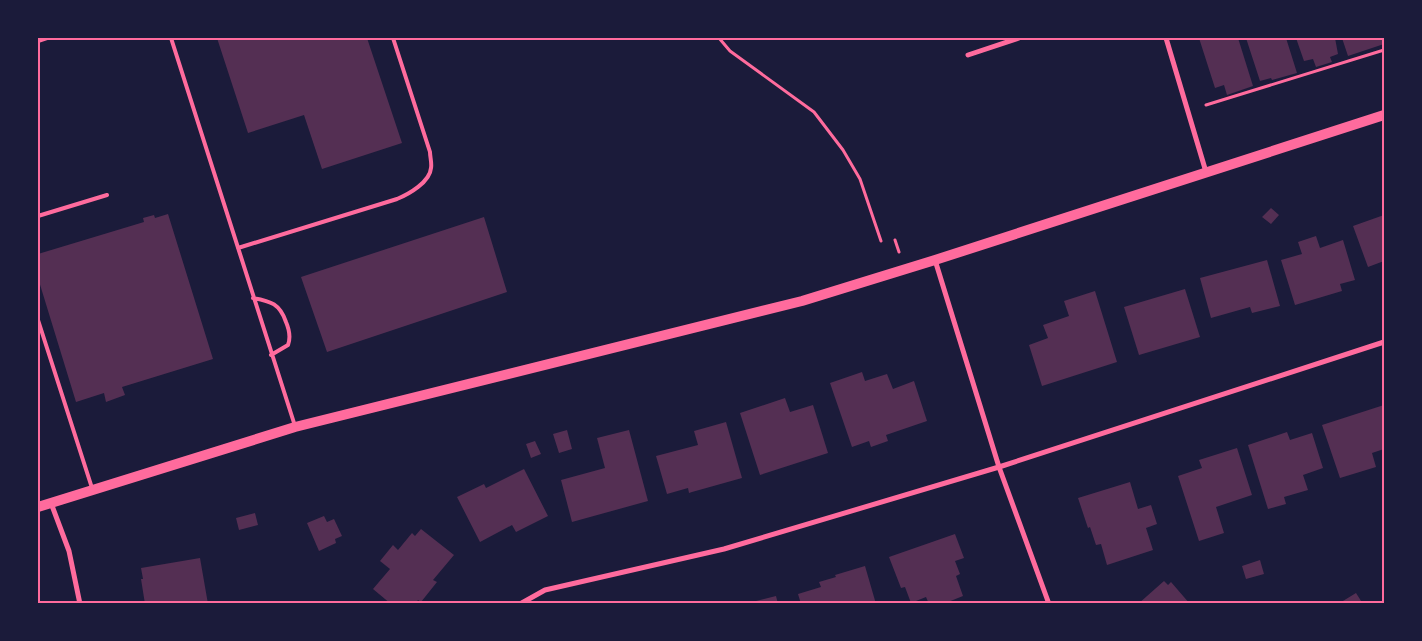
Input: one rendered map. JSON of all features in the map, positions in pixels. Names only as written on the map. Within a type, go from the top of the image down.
[{"type":"main road","points":[[38,508],[295,427],[802,300],[935,260],[1384,116]]},
{"type":"street","points":[[968,55],[1019,38]]},
{"type":"street","points":[[1166,38],[1207,173]]},
{"type":"street","points":[[935,260],[999,467],[1049,604]]},
{"type":"street","points":[[520,604],[545,590],[724,549],[999,467],[1384,342]]},
{"type":"street","points":[[51,503],[69,551],[80,604]]},
{"type":"lane","points":[[38,41],[47,38]]},
{"type":"lane","points":[[172,38],[295,427]]},
{"type":"lane","points":[[238,248],[397,199],[412,193],[424,181],[431,170],[430,152],[392,38]]},
{"type":"lane","points":[[38,216],[107,195]]},
{"type":"lane","points":[[253,298],[265,300],[281,310],[288,327],[290,335],[288,345],[271,355]]},
{"type":"lane","points":[[38,320],[92,490]]},
{"type":"path","points":[[719,38],[730,51],[814,112],[843,150],[860,179],[881,241]]},
{"type":"path","points":[[1206,105],[1384,50]]},
{"type":"building","points":[[217,38],[367,38],[402,143],[322,169],[304,115],[248,133]]},
{"type":"building","points":[[1199,38],[1238,38],[1253,86],[1227,95],[1224,85],[1215,88]]},
{"type":"building","points":[[1246,38],[1286,38],[1297,73],[1272,80],[1271,78],[1260,81]]},
{"type":"building","points":[[1296,38],[1335,38],[1338,54],[1330,57],[1332,62],[1316,67],[1313,59],[1304,61]]},
{"type":"building","points":[[1342,38],[1382,38],[1384,44],[1348,56]]},
{"type":"building","points":[[1271,208],[1279,215],[1271,224],[1262,217]]},
{"type":"building","points":[[168,214],[213,359],[122,387],[125,395],[106,402],[104,393],[76,402],[38,278],[38,254],[144,222],[143,218],[154,215],[155,218]]},
{"type":"building","points":[[1384,215],[1384,261],[1368,267],[1353,226]]},
{"type":"building","points":[[484,217],[507,292],[327,352],[301,277]]},
{"type":"building","points":[[1316,236],[1320,248],[1343,240],[1355,280],[1340,284],[1342,291],[1295,305],[1281,260],[1302,254],[1298,242]]},
{"type":"building","points":[[1267,260],[1280,306],[1252,313],[1250,307],[1211,318],[1200,278]]},
{"type":"building","points":[[1185,289],[1200,337],[1139,355],[1124,307]]},
{"type":"building","points":[[1095,291],[1117,362],[1042,386],[1029,345],[1048,338],[1043,325],[1069,316],[1064,301]]},
{"type":"building","points":[[862,372],[865,381],[887,374],[893,389],[914,381],[927,421],[886,435],[888,441],[871,447],[869,441],[852,447],[830,383]]},
{"type":"building","points":[[785,398],[790,412],[813,405],[828,453],[760,475],[740,413]]},
{"type":"building","points":[[1384,405],[1384,449],[1372,453],[1376,467],[1340,478],[1322,425]]},
{"type":"building","points":[[726,422],[742,478],[689,493],[688,488],[667,494],[656,456],[698,445],[694,431]]},
{"type":"building","points":[[567,430],[572,449],[559,453],[553,434]]},
{"type":"building","points":[[629,430],[648,501],[572,522],[561,480],[605,468],[597,438]]},
{"type":"building","points":[[1287,432],[1290,440],[1312,433],[1323,468],[1303,475],[1308,490],[1284,497],[1286,504],[1268,509],[1248,445]]},
{"type":"building","points":[[535,441],[541,454],[531,458],[526,444]]},
{"type":"building","points":[[1237,448],[1252,495],[1216,507],[1224,533],[1199,541],[1178,476],[1202,468],[1199,460]]},
{"type":"building","points":[[524,469],[548,516],[516,532],[512,525],[480,542],[457,497],[484,484],[486,488]]},
{"type":"building","points":[[1130,482],[1138,509],[1151,505],[1157,524],[1146,528],[1153,550],[1107,565],[1101,544],[1096,545],[1078,498]]},
{"type":"building","points":[[255,513],[258,525],[239,530],[236,518]]},
{"type":"building","points":[[324,516],[327,522],[334,519],[342,536],[335,539],[336,543],[319,551],[307,523]]},
{"type":"building","points":[[421,529],[454,555],[433,580],[437,582],[421,602],[418,600],[415,604],[391,604],[373,589],[390,569],[380,561],[393,545],[398,550],[412,533],[415,536]]},
{"type":"building","points":[[955,534],[964,558],[955,561],[960,574],[956,576],[963,596],[943,604],[929,604],[926,597],[911,603],[905,587],[901,588],[889,557]]},
{"type":"building","points":[[200,558],[208,604],[145,604],[141,568]]},
{"type":"building","points":[[1260,560],[1264,574],[1246,579],[1242,566]]},
{"type":"building","points":[[865,566],[876,604],[801,604],[798,594],[821,587],[819,582],[836,577],[835,575]]},
{"type":"building","points":[[1164,581],[1168,585],[1171,582],[1190,604],[1138,604]]},
{"type":"building","points":[[1356,593],[1363,604],[1338,604]]},
{"type":"building","points":[[776,596],[778,604],[748,604],[748,603]]}]
